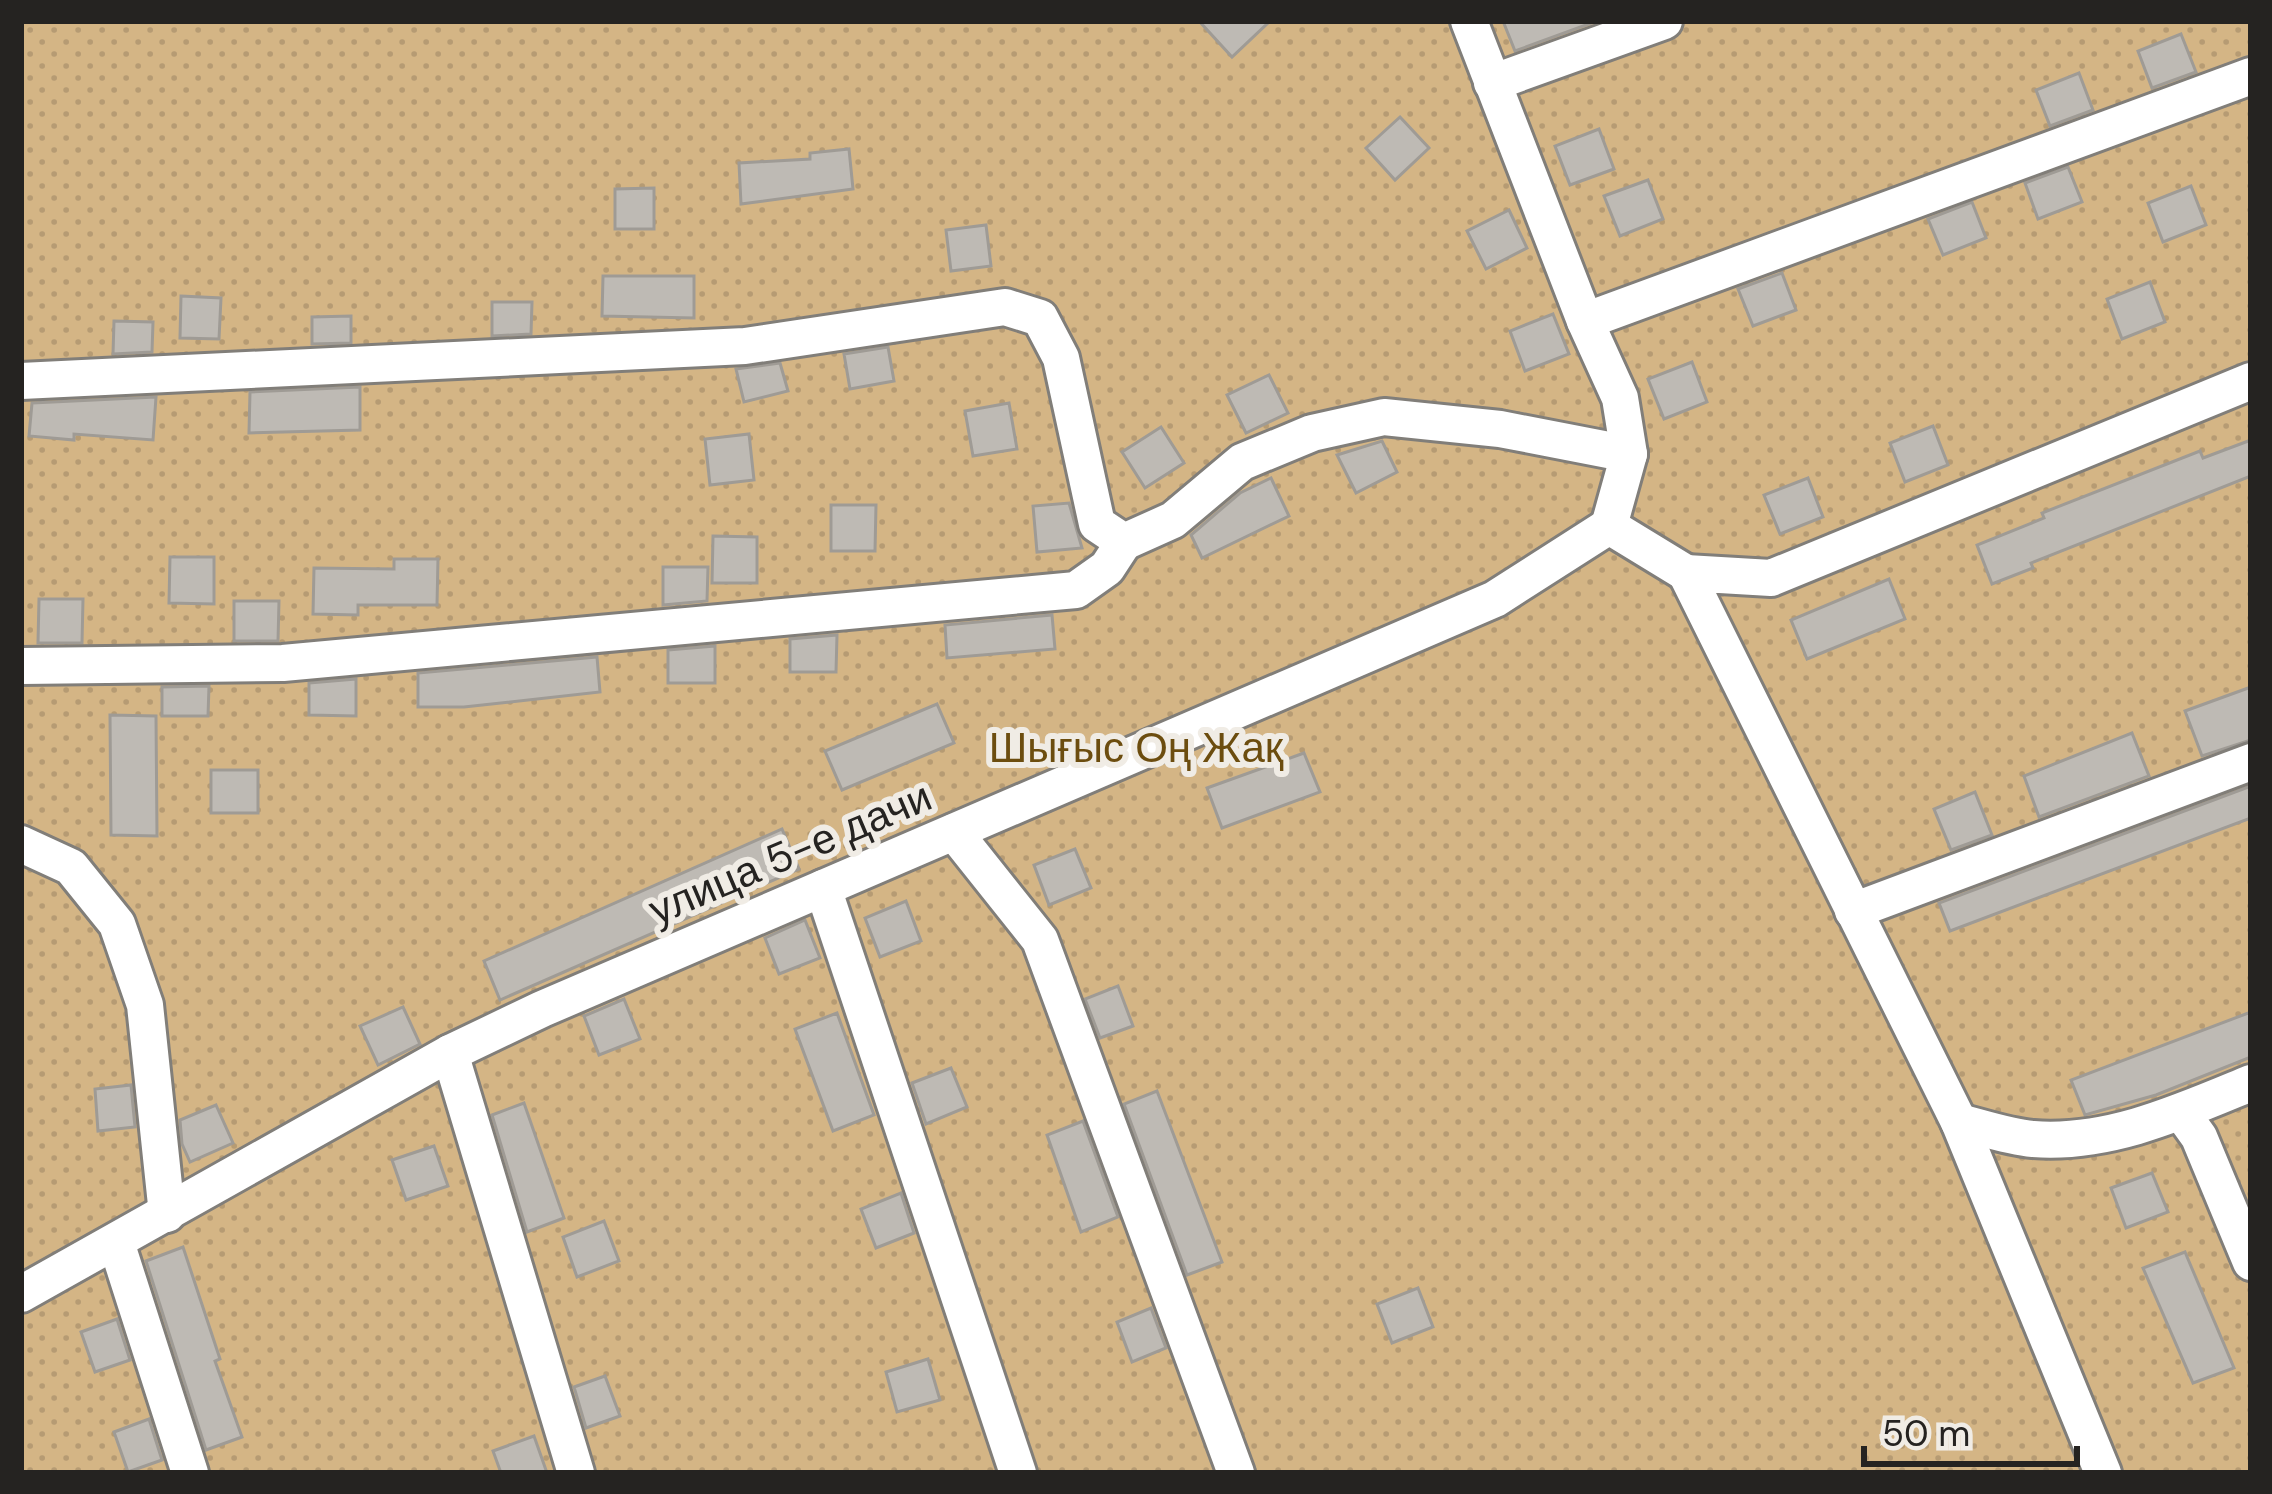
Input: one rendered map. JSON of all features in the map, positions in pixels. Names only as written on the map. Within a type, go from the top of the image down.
[{"type":"street","points":[[1469,21],[1620,398],[1629,454],[1609,526],[1686,573],[1771,578],[2251,381]]},
{"type":"street","points":[[1492,83],[1664,21]]},
{"type":"street","points":[[1586,321],[2251,76]]},
{"type":"street","points":[[21,381],[745,346],[1005,307],[1040,318],[1061,358],[1097,524],[1124,542]]},
{"type":"street","points":[[21,666],[283,663],[1076,590],[1107,568],[1124,542],[1173,520],[1242,462],[1312,433],[1384,417],[1500,429],[1629,454]]},
{"type":"street","name":"улица 5-е дачи","points":[[21,1294],[450,1053],[1495,599],[1609,526]]},
{"type":"street","points":[[1686,573],[1959,1122],[2103,1473]]},
{"type":"street","points":[[1853,911],[2251,762]]},
{"type":"street","points":[[954,832],[1040,940],[1236,1473]]},
{"type":"street","points":[[21,844],[71,867],[117,924],[145,1006],[167,1214]]},
{"type":"street","points":[[823,888],[1018,1473]]},
{"type":"street","points":[[450,1053],[576,1473]]},
{"type":"street","points":[[1959,1122],[2032,1139],[2095,1138],[2181,1112],[2251,1082]]},
{"type":"street","points":[[2181,1112],[2199,1137],[2251,1262]]},
{"type":"street","points":[[116,1242],[190,1473]]},
{"type":"green space","name":"Шығыс Оң Жақ","points":[[21,21],[2251,21],[2251,1473],[21,1473]]},
{"type":"building","points":[[1199,21],[1270,21],[1232,57]]},
{"type":"building","points":[[1503,21],[1597,21],[1515,51]]},
{"type":"building","points":[[2181,34],[2196,72],[2152,88],[2138,51]]},
{"type":"building","points":[[2079,73],[2093,110],[2050,126],[2036,90]]},
{"type":"building","points":[[1400,117],[1429,148],[1395,180],[1366,148]]},
{"type":"building","points":[[1599,129],[1614,169],[1570,185],[1555,146]]},
{"type":"building","points":[[849,149],[853,189],[741,204],[739,163],[810,159],[810,153]]},
{"type":"building","points":[[2068,167],[2082,202],[2038,219],[2025,183]]},
{"type":"building","points":[[1648,180],[1663,219],[1620,236],[1604,196]]},
{"type":"building","points":[[2191,186],[2206,225],[2163,242],[2148,203]]},
{"type":"building","points":[[654,188],[654,229],[615,229],[615,189]]},
{"type":"building","points":[[1972,202],[1986,238],[1943,255],[1928,219]]},
{"type":"building","points":[[1509,210],[1527,248],[1486,269],[1467,231]]},
{"type":"building","points":[[986,225],[991,266],[951,271],[946,230]]},
{"type":"building","points":[[1782,273],[1796,310],[1753,326],[1738,289]]},
{"type":"building","points":[[603,276],[694,276],[694,318],[602,316]]},
{"type":"building","points":[[2150,282],[2165,322],[2122,339],[2107,299]]},
{"type":"building","points":[[181,296],[221,298],[219,339],[180,338]]},
{"type":"building","points":[[492,302],[532,302],[531,334],[492,336]]},
{"type":"building","points":[[1553,314],[1569,354],[1525,371],[1510,331]]},
{"type":"building","points":[[351,316],[351,343],[312,344],[312,317]]},
{"type":"building","points":[[114,321],[153,322],[152,352],[113,354]]},
{"type":"building","points":[[888,347],[894,381],[850,389],[844,354]]},
{"type":"building","points":[[1692,362],[1707,402],[1664,419],[1648,379]]},
{"type":"building","points":[[780,363],[788,391],[744,402],[736,369]]},
{"type":"building","points":[[1269,375],[1288,413],[1246,433],[1227,395]]},
{"type":"building","points":[[360,387],[360,430],[249,433],[250,392]]},
{"type":"building","points":[[156,397],[153,440],[29,436],[32,403]]},
{"type":"building","points":[[1009,403],[1017,449],[973,456],[965,411]]},
{"type":"building","points":[[1933,426],[1948,465],[1905,482],[1890,443]]},
{"type":"building","points":[[1161,427],[1184,463],[1145,488],[1122,452]]},
{"type":"building","points":[[749,434],[754,480],[710,485],[705,439]]},
{"type":"building","points":[[2251,440],[2251,476],[2031,563],[2033,568],[1992,584],[1977,545],[2044,518],[2042,513],[2200,451],[2203,458]]},
{"type":"building","points":[[1382,441],[1397,472],[1356,493],[1337,455]]},
{"type":"building","points":[[1271,478],[1289,516],[1202,558],[1191,535],[1240,493]]},
{"type":"building","points":[[1808,478],[1823,517],[1780,534],[1764,495]]},
{"type":"building","points":[[1069,503],[1082,548],[1037,552],[1033,506]]},
{"type":"building","points":[[831,505],[876,505],[875,551],[831,551]]},
{"type":"building","points":[[713,536],[757,537],[757,583],[712,583]]},
{"type":"building","points":[[170,557],[214,557],[214,604],[169,603]]},
{"type":"building","points":[[394,559],[438,559],[437,605],[358,605],[358,615],[313,614],[314,568],[394,569]]},
{"type":"building","points":[[663,567],[708,567],[707,601],[663,605]]},
{"type":"building","points":[[1889,579],[1905,619],[1807,659],[1791,620]]},
{"type":"building","points":[[39,599],[83,599],[82,643],[38,643]]},
{"type":"building","points":[[234,601],[279,601],[278,641],[234,641]]},
{"type":"building","points":[[1052,615],[1055,649],[947,658],[945,625]]},
{"type":"building","points":[[837,635],[836,672],[790,672],[790,639]]},
{"type":"building","points":[[715,646],[715,683],[668,683],[668,650]]},
{"type":"building","points":[[597,657],[600,692],[464,707],[418,707],[418,673]]},
{"type":"building","points":[[356,679],[356,716],[309,715],[309,683]]},
{"type":"building","points":[[209,686],[208,716],[162,716],[162,687]]},
{"type":"building","points":[[2251,687],[2251,740],[2202,756],[2185,711]]},
{"type":"building","points":[[937,704],[954,743],[842,790],[825,751]]},
{"type":"building","points":[[110,715],[156,716],[157,836],[111,835]]},
{"type":"building","points":[[2132,733],[2149,776],[2039,817],[2024,776]]},
{"type":"building","points":[[1304,753],[1320,792],[1222,828],[1207,788]]},
{"type":"building","points":[[211,770],[258,770],[258,813],[211,813]]},
{"type":"building","points":[[2251,786],[2251,818],[1950,931],[1939,903]]},
{"type":"building","points":[[1975,792],[1992,835],[1951,850],[1934,809]]},
{"type":"building","points":[[782,829],[799,869],[500,1000],[484,961]]},
{"type":"building","points":[[1075,849],[1091,888],[1049,905],[1034,865]]},
{"type":"building","points":[[906,901],[921,941],[880,957],[865,918]]},
{"type":"building","points":[[805,920],[820,958],[779,974],[765,938]]},
{"type":"building","points":[[1118,986],[1133,1026],[1100,1038],[1085,999]]},
{"type":"building","points":[[624,999],[640,1039],[599,1055],[584,1016]]},
{"type":"building","points":[[403,1007],[420,1044],[378,1065],[360,1026]]},
{"type":"building","points":[[2251,1012],[2251,1057],[2156,1095],[2085,1115],[2071,1080]]},
{"type":"building","points":[[837,1013],[874,1115],[833,1131],[795,1029]]},
{"type":"building","points":[[951,1068],[967,1107],[926,1124],[912,1083]]},
{"type":"building","points":[[131,1085],[135,1127],[98,1131],[95,1089]]},
{"type":"building","points":[[1157,1091],[1222,1262],[1187,1275],[1124,1104]]},
{"type":"building","points":[[524,1103],[564,1218],[527,1232],[492,1115]]},
{"type":"building","points":[[216,1105],[233,1143],[190,1162],[182,1144],[180,1120]]},
{"type":"building","points":[[1083,1121],[1118,1217],[1081,1232],[1047,1135]]},
{"type":"building","points":[[434,1146],[448,1186],[406,1200],[392,1160]]},
{"type":"building","points":[[2152,1173],[2168,1212],[2126,1228],[2111,1188]]},
{"type":"building","points":[[901,1193],[914,1233],[876,1248],[861,1209]]},
{"type":"building","points":[[604,1221],[619,1261],[577,1277],[563,1237]]},
{"type":"building","points":[[183,1247],[242,1437],[206,1450],[146,1261]]},
{"type":"building","points":[[2185,1252],[2234,1368],[2193,1383],[2143,1268]]},
{"type":"building","points":[[1418,1288],[1433,1327],[1392,1343],[1377,1304]]},
{"type":"building","points":[[1151,1308],[1166,1348],[1132,1362],[1117,1322]]},
{"type":"building","points":[[117,1319],[130,1360],[95,1372],[81,1332]]},
{"type":"building","points":[[928,1359],[940,1400],[897,1412],[886,1372]]},
{"type":"building","points":[[605,1376],[620,1416],[586,1428],[574,1387]]},
{"type":"building","points":[[149,1419],[162,1460],[128,1472],[114,1432]]},
{"type":"building","points":[[534,1436],[547,1473],[501,1473],[493,1451]]}]
